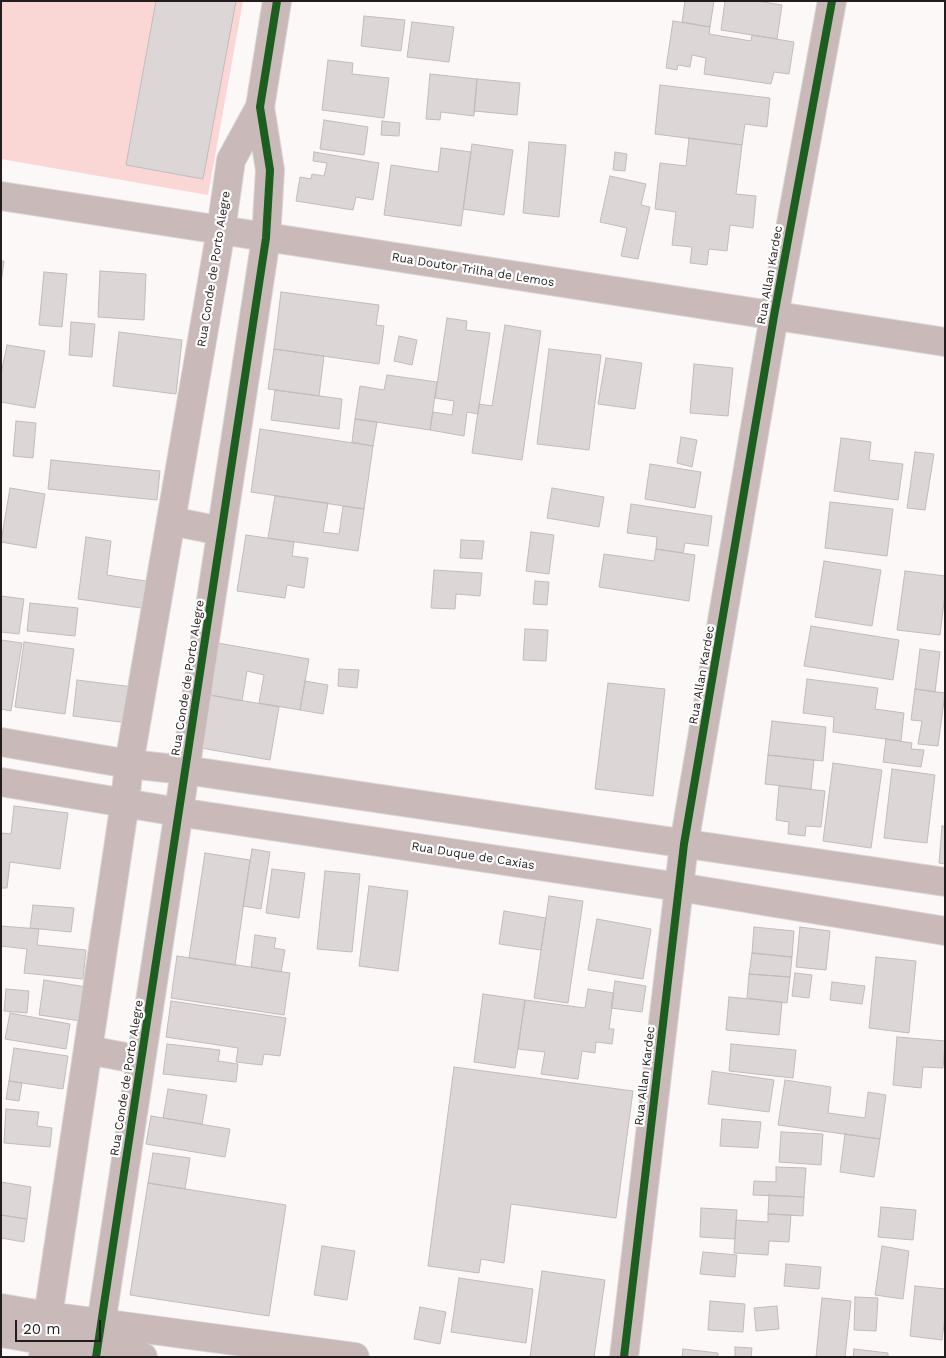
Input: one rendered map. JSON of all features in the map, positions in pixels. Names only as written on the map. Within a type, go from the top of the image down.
[{"type":"street","name":"Rua Conde de Porto Alegre","points":[[96,1353],[266,238],[270,170],[260,107],[277,1]]},
{"type":"street","name":"Rua Allan Kardec","points":[[624,1357],[684,844],[774,316],[832,1]]},
{"type":"street","name":"Rua Conde de Porto Alegre","points":[[46,1337],[129,764],[222,230],[231,160],[260,107]]},
{"type":"street","name":"Rua Doutor Trilha de Lemos","points":[[1,196],[945,342]]},
{"type":"street","points":[[171,520],[221,531]]},
{"type":"street","points":[[1,742],[129,764],[185,770],[945,882]]},
{"type":"street","name":"Rua Duque de Caxias","points":[[1,782],[178,812],[679,887],[945,931]]},
{"type":"street","points":[[457,854],[467,812]]},
{"type":"street","points":[[88,1050],[141,1060]]},
{"type":"street","points":[[1,1308],[46,1337],[102,1323],[355,1357]]},
{"type":"street","points":[[1,1333],[46,1337],[96,1353],[143,1357]]},
{"type":"shaded area","points":[[1,1],[243,1],[208,195],[1,159]]},
{"type":"building","points":[[156,1],[236,1],[203,179],[126,165]]},
{"type":"building","points":[[685,1],[714,1],[710,27],[682,22]]},
{"type":"building","points":[[725,1],[757,1],[782,5],[777,39],[721,30]]},
{"type":"building","points":[[364,16],[405,20],[401,51],[361,46]]},
{"type":"building","points":[[673,21],[710,27],[709,34],[751,41],[752,35],[794,42],[789,74],[774,72],[771,84],[704,74],[706,58],[692,55],[690,67],[678,65],[677,70],[666,68]]},
{"type":"building","points":[[412,22],[454,27],[449,62],[407,57]]},
{"type":"building","points":[[328,60],[353,63],[352,74],[389,78],[384,118],[322,110]]},
{"type":"building","points":[[430,74],[477,79],[474,116],[441,112],[440,120],[426,119]]},
{"type":"building","points":[[477,79],[520,83],[517,115],[474,111]]},
{"type":"building","points":[[660,85],[770,98],[767,127],[745,124],[742,145],[655,134]]},
{"type":"building","points":[[324,120],[368,127],[364,155],[320,149]]},
{"type":"building","points":[[382,121],[400,123],[399,136],[381,135]]},
{"type":"building","points":[[689,138],[742,145],[736,194],[756,196],[753,228],[730,225],[727,251],[709,249],[707,265],[690,263],[692,247],[672,245],[676,212],[655,209],[660,163],[686,166]]},
{"type":"building","points":[[529,142],[566,145],[559,217],[523,213]]},
{"type":"building","points":[[472,144],[513,150],[504,215],[463,209]]},
{"type":"building","points":[[441,148],[471,152],[461,226],[384,215],[391,165],[438,172]]},
{"type":"building","points":[[314,152],[379,163],[373,200],[356,197],[353,210],[296,201],[300,177],[311,179],[312,174],[324,176],[327,163],[313,161]]},
{"type":"building","points":[[615,152],[627,154],[625,171],[613,170]]},
{"type":"building","points":[[610,176],[646,184],[641,205],[650,207],[638,259],[621,256],[627,228],[600,222]]},
{"type":"building","points":[[1,261],[4,261],[1,283]]},
{"type":"building","points":[[100,271],[146,274],[144,320],[98,317]]},
{"type":"building","points":[[44,272],[67,274],[62,327],[39,325]]},
{"type":"building","points":[[281,292],[379,305],[376,325],[384,326],[379,364],[274,349]]},
{"type":"building","points":[[447,318],[467,321],[466,330],[490,333],[478,414],[467,412],[464,436],[430,430],[433,412],[452,415],[454,401],[435,398]]},
{"type":"building","points":[[71,322],[95,324],[92,357],[69,355]]},
{"type":"building","points":[[505,325],[541,331],[522,460],[472,453],[479,404],[492,406]]},
{"type":"building","points":[[119,332],[182,340],[176,394],[113,386]]},
{"type":"building","points":[[399,336],[417,340],[412,365],[394,361]]},
{"type":"building","points":[[7,345],[45,351],[35,408],[1,402],[1,374]]},
{"type":"building","points":[[274,349],[324,356],[319,396],[268,389]]},
{"type":"building","points":[[549,349],[601,355],[589,450],[537,444]]},
{"type":"building","points":[[606,358],[642,363],[635,409],[598,404]]},
{"type":"building","points":[[694,364],[733,368],[728,416],[690,413]]},
{"type":"building","points":[[387,375],[437,382],[430,430],[355,419],[360,386],[384,390]]},
{"type":"building","points":[[275,390],[342,399],[339,429],[271,420]]},
{"type":"building","points":[[355,419],[377,422],[373,446],[352,442]]},
{"type":"building","points":[[16,421],[36,423],[33,458],[13,456]]},
{"type":"building","points":[[260,429],[373,446],[364,509],[251,492]]},
{"type":"building","points":[[681,437],[697,440],[692,467],[677,463]]},
{"type":"building","points":[[841,438],[871,442],[869,460],[903,464],[898,500],[834,491]]},
{"type":"building","points":[[915,452],[934,454],[925,510],[907,508]]},
{"type":"building","points":[[51,460],[160,471],[157,500],[48,489]]},
{"type":"building","points":[[650,464],[701,472],[695,508],[645,499]]},
{"type":"building","points":[[10,488],[45,494],[36,548],[1,542]]},
{"type":"building","points":[[552,488],[604,497],[599,527],[547,518]]},
{"type":"building","points":[[275,496],[328,503],[323,532],[339,534],[343,506],[364,509],[358,551],[268,538]]},
{"type":"building","points":[[830,502],[893,509],[887,556],[825,548]]},
{"type":"building","points":[[631,504],[712,516],[708,546],[685,543],[683,553],[656,549],[657,537],[627,533]]},
{"type":"building","points":[[531,532],[554,535],[549,574],[526,571]]},
{"type":"building","points":[[246,535],[294,542],[292,556],[308,558],[304,588],[287,585],[285,598],[237,591]]},
{"type":"building","points":[[86,537],[111,541],[107,575],[152,582],[148,609],[78,599]]},
{"type":"building","points":[[461,540],[484,541],[482,559],[460,558]]},
{"type":"building","points":[[656,549],[695,555],[689,601],[599,587],[604,554],[654,561]]},
{"type":"building","points":[[824,561],[881,570],[872,626],[815,617]]},
{"type":"building","points":[[434,570],[482,573],[480,596],[456,594],[455,609],[431,608]]},
{"type":"building","points":[[905,571],[945,576],[945,594],[940,635],[897,630]]},
{"type":"building","points":[[535,581],[549,582],[547,605],[533,604]]},
{"type":"building","points":[[1,596],[24,599],[19,634],[1,632]]},
{"type":"building","points":[[30,603],[78,608],[75,636],[27,631]]},
{"type":"building","points":[[811,626],[899,640],[893,680],[804,666]]},
{"type":"building","points":[[525,629],[548,630],[546,661],[523,660]]},
{"type":"building","points":[[1,640],[22,643],[11,711],[1,709]]},
{"type":"building","points":[[24,642],[74,649],[65,714],[15,707]]},
{"type":"building","points":[[212,642],[309,659],[300,710],[259,703],[264,675],[247,671],[242,701],[204,694]]},
{"type":"building","points":[[920,649],[940,652],[935,692],[915,689]]},
{"type":"building","points":[[339,669],[359,670],[357,688],[338,686]]},
{"type":"building","points":[[807,679],[878,688],[875,709],[904,713],[901,741],[833,732],[834,717],[803,713]]},
{"type":"building","points":[[77,680],[133,687],[128,723],[73,716]]},
{"type":"building","points":[[305,681],[328,685],[323,714],[300,710]]},
{"type":"building","points":[[608,683],[665,689],[653,796],[595,789]]},
{"type":"building","points":[[915,689],[945,693],[938,746],[918,744],[922,721],[911,720]]},
{"type":"building","points":[[204,694],[279,707],[270,760],[195,747]]},
{"type":"building","points":[[772,721],[826,727],[823,761],[768,755]]},
{"type":"building","points":[[886,739],[912,743],[911,749],[924,750],[921,767],[883,762]]},
{"type":"building","points":[[768,755],[814,760],[811,789],[765,784]]},
{"type":"building","points":[[833,763],[882,770],[871,848],[823,841]]},
{"type":"building","points":[[892,769],[935,775],[927,843],[884,838]]},
{"type":"building","points":[[779,786],[825,791],[821,827],[806,826],[805,836],[788,834],[789,822],[776,820]]},
{"type":"building","points":[[14,806],[68,813],[60,869],[10,862],[7,888],[1,888],[1,833],[11,834]]},
{"type":"building","points":[[942,826],[945,826],[945,864],[939,863]]},
{"type":"building","points":[[252,849],[270,852],[261,909],[243,906]]},
{"type":"building","points":[[205,853],[250,860],[235,965],[189,958]]},
{"type":"building","points":[[272,869],[305,873],[299,918],[266,913]]},
{"type":"building","points":[[325,871],[360,874],[352,952],[317,949]]},
{"type":"building","points":[[369,886],[408,891],[398,971],[359,966]]},
{"type":"building","points":[[549,896],[583,901],[568,1003],[534,998]]},
{"type":"building","points":[[33,905],[74,908],[71,932],[30,928]]},
{"type":"building","points":[[504,911],[546,918],[541,950],[499,944]]},
{"type":"building","points":[[597,919],[651,929],[643,979],[588,970]]},
{"type":"building","points":[[1,926],[39,929],[37,945],[86,950],[83,979],[24,973],[27,949],[1,946]]},
{"type":"building","points":[[754,927],[794,931],[792,957],[752,953]]},
{"type":"building","points":[[800,927],[830,931],[826,970],[796,967]]},
{"type":"building","points":[[255,935],[276,938],[274,948],[285,950],[281,972],[251,967]]},
{"type":"building","points":[[752,953],[792,957],[790,977],[749,974]]},
{"type":"building","points":[[177,956],[290,973],[284,1015],[171,998]]},
{"type":"building","points":[[876,957],[916,961],[909,1033],[869,1028]]},
{"type":"building","points":[[795,973],[812,975],[809,998],[792,996]]},
{"type":"building","points":[[749,974],[790,977],[787,1003],[747,998]]},
{"type":"building","points":[[44,980],[86,987],[81,1021],[39,1015]]},
{"type":"building","points":[[615,981],[646,986],[642,1012],[611,1008]]},
{"type":"building","points":[[832,982],[865,986],[862,1004],[830,1000]]},
{"type":"building","points":[[6,989],[29,991],[27,1013],[4,1011]]},
{"type":"building","points":[[588,989],[614,993],[609,1029],[614,1029],[612,1044],[596,1042],[595,1053],[582,1051],[578,1079],[541,1074],[545,1052],[518,1049],[525,1000],[585,1008]]},
{"type":"building","points":[[483,994],[525,1000],[515,1068],[474,1062]]},
{"type":"building","points":[[729,997],[782,1002],[779,1035],[726,1030]]},
{"type":"building","points":[[171,1001],[286,1018],[280,1056],[264,1054],[262,1065],[236,1062],[238,1048],[166,1037]]},
{"type":"building","points":[[10,1013],[70,1024],[66,1049],[5,1039]]},
{"type":"building","points":[[897,1037],[945,1041],[943,1068],[923,1067],[921,1088],[893,1085]]},
{"type":"building","points":[[167,1044],[220,1050],[218,1061],[238,1064],[236,1082],[163,1074]]},
{"type":"building","points":[[731,1044],[796,1050],[793,1078],[729,1071]]},
{"type":"building","points":[[14,1048],[68,1056],[63,1089],[9,1081]]},
{"type":"building","points":[[454,1067],[633,1091],[616,1218],[511,1204],[504,1263],[481,1259],[479,1273],[428,1266]]},
{"type":"building","points":[[712,1071],[774,1080],[769,1112],[708,1104]]},
{"type":"building","points":[[785,1080],[831,1087],[828,1113],[865,1118],[868,1092],[886,1095],[880,1139],[778,1125]]},
{"type":"building","points":[[9,1081],[22,1083],[19,1101],[6,1099]]},
{"type":"building","points":[[168,1089],[207,1095],[202,1124],[163,1118]]},
{"type":"building","points":[[6,1109],[39,1112],[37,1126],[52,1128],[50,1147],[4,1143]]},
{"type":"building","points":[[151,1116],[230,1129],[225,1157],[146,1144]]},
{"type":"building","points":[[722,1119],[761,1122],[758,1148],[720,1146]]},
{"type":"building","points":[[781,1132],[823,1134],[821,1165],[779,1162]]},
{"type":"building","points":[[845,1134],[880,1139],[874,1177],[840,1172]]},
{"type":"building","points":[[153,1153],[190,1158],[185,1189],[148,1183]]},
{"type":"building","points":[[776,1167],[806,1168],[804,1197],[753,1195],[754,1181],[776,1182]]},
{"type":"building","points":[[1,1182],[31,1187],[27,1219],[1,1215]]},
{"type":"building","points":[[148,1183],[286,1205],[269,1316],[130,1295]]},
{"type":"building","points":[[769,1195],[804,1197],[803,1216],[768,1214]]},
{"type":"building","points":[[881,1207],[916,1210],[913,1240],[878,1237]]},
{"type":"building","points":[[701,1208],[737,1210],[735,1239],[700,1237]]},
{"type":"building","points":[[768,1214],[791,1215],[789,1242],[769,1241],[768,1255],[734,1253],[736,1220],[768,1222]]},
{"type":"building","points":[[1,1215],[27,1219],[24,1242],[1,1238]]},
{"type":"building","points":[[322,1246],[355,1251],[347,1300],[314,1295]]},
{"type":"building","points":[[882,1246],[909,1251],[903,1299],[875,1295]]},
{"type":"building","points":[[703,1252],[737,1255],[735,1277],[700,1274]]},
{"type":"building","points":[[786,1264],[821,1267],[819,1289],[784,1286]]},
{"type":"building","points":[[542,1271],[605,1280],[594,1357],[530,1357]]},
{"type":"building","points":[[459,1278],[533,1289],[526,1343],[451,1332]]},
{"type":"building","points":[[915,1286],[945,1289],[945,1317],[942,1340],[910,1336]]},
{"type":"building","points":[[855,1297],[878,1298],[876,1331],[854,1330]]},
{"type":"building","points":[[822,1298],[851,1301],[845,1357],[816,1357]]},
{"type":"building","points":[[710,1301],[745,1304],[743,1332],[708,1330]]},
{"type":"building","points":[[777,1306],[779,1329],[756,1331],[754,1308]]},
{"type":"building","points":[[420,1307],[446,1312],[440,1344],[414,1339]]},
{"type":"building","points":[[735,1347],[752,1348],[751,1357],[735,1357]]},
{"type":"building","points":[[683,1349],[718,1353],[718,1357],[682,1357]]},
{"type":"building","points":[[854,1349],[888,1353],[888,1357],[853,1357]]},
{"type":"cycle path","points":[[96,1357],[266,238],[270,170],[260,107],[277,1]]},
{"type":"cycle path","points":[[624,1357],[684,844],[774,316],[832,1]]}]
